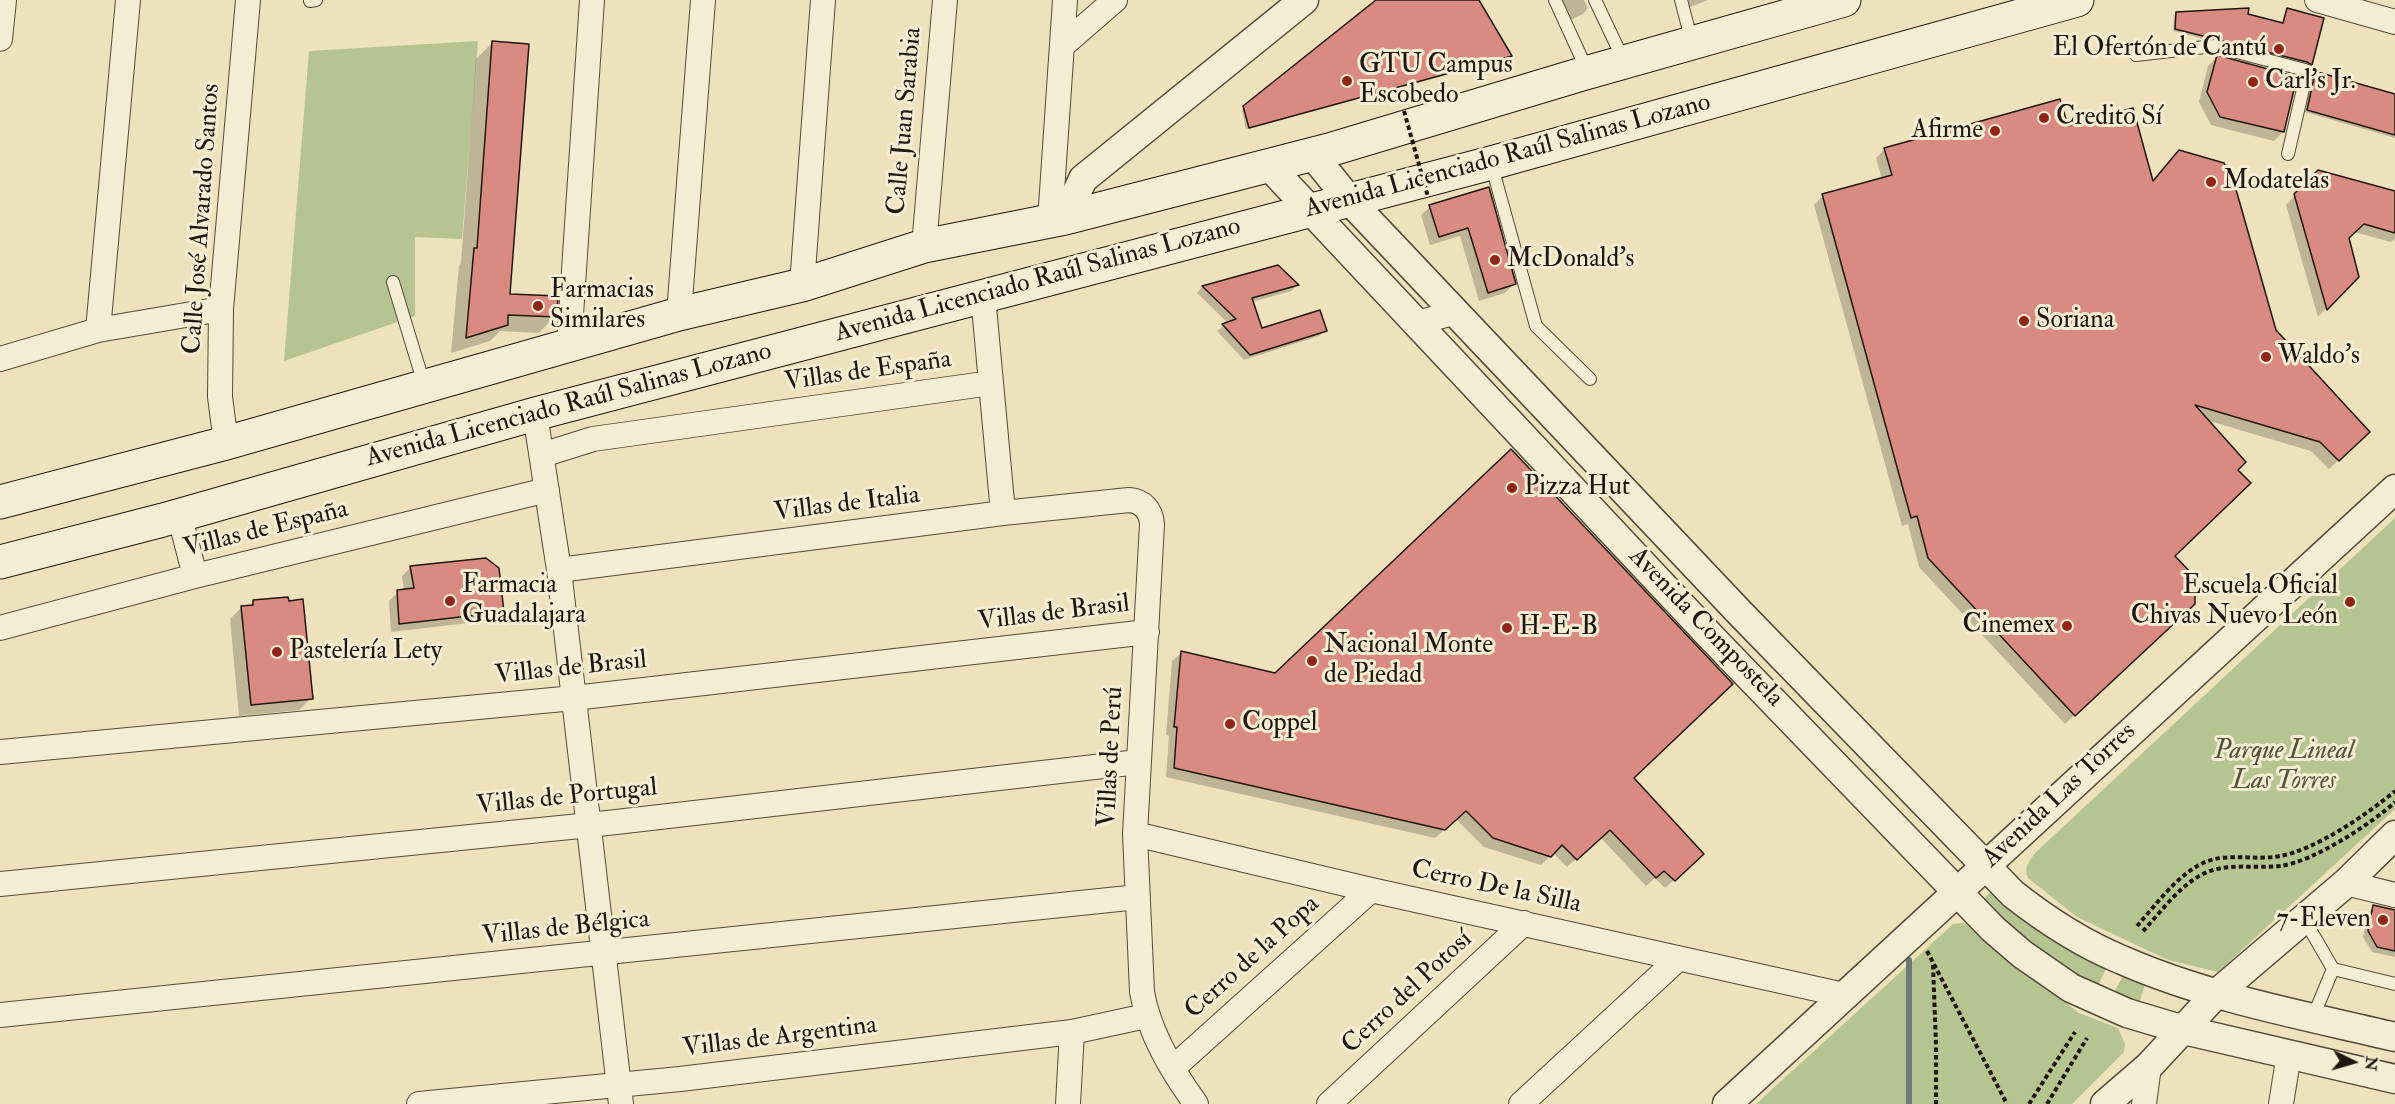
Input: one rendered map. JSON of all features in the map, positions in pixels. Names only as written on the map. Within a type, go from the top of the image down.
[{"type":"main road","name":"Avenida Licenciado Raúl Salinas Lozano","points":[[0,502],[226,443],[679,314],[802,285],[924,246],[1057,219],[1269,166],[1588,72],[1844,0]]},
{"type":"main road","name":"Avenida Licenciado Raúl Salinas Lozano","points":[[0,562],[535,414],[1491,163],[2077,0]]},
{"type":"street","points":[[0,39],[4,0]]},
{"type":"street","points":[[99,330],[128,0]]},
{"type":"street","name":"Calle José Alvarado Santos","points":[[226,443],[220,397],[221,309],[248,0]]},
{"type":"street","points":[[569,345],[592,0]]},
{"type":"street","points":[[679,314],[703,0]]},
{"type":"street","points":[[802,285],[824,0]]},
{"type":"street","name":"Calle Juan Sarabia","points":[[924,246],[945,0]]},
{"type":"street","points":[[1057,219],[1065,0]]},
{"type":"street","points":[[1062,46],[1115,0]]},
{"type":"street","points":[[1057,219],[1083,179],[1304,0]]},
{"type":"street","points":[[2317,0],[2395,22]]},
{"type":"street","name":"Avenida Compostela","points":[[1312,154],[1350,201],[1739,612],[1983,866],[2013,894],[2039,914],[2087,943],[2146,970],[2216,994],[2395,1036]]},
{"type":"street","name":"Avenida Compostela","points":[[1269,166],[1712,638],[2007,942],[2071,988],[2127,1013],[2184,1030],[2395,1079]]},
{"type":"street","points":[[983,296],[1003,513]]},
{"type":"street","points":[[0,358],[99,330],[221,309]]},
{"type":"street","name":"Villas de España","points":[[542,455],[593,439],[991,383]]},
{"type":"street","points":[[535,414],[560,570],[620,1094]]},
{"type":"street","points":[[1558,472],[1583,446]]},
{"type":"street","name":"Avenida Las Torres","points":[[1726,1104],[2395,489]]},
{"type":"street","name":"Villas de España","points":[[0,628],[195,576],[547,490]]},
{"type":"street","name":"Villas de Italia","points":[[560,570],[1003,513],[1129,500],[1142,503]]},
{"type":"street","name":"Villas de Perú","points":[[1142,503],[1149,512],[1152,524],[1135,834],[1142,992],[1146,1016],[1173,1068],[1195,1103]]},
{"type":"street","points":[[179,514],[195,576]]},
{"type":"street","points":[[1712,638],[1739,612]]},
{"type":"street","name":"Villas de Brasil","points":[[0,752],[574,698],[1147,632]]},
{"type":"street","name":"Villas de Portugal","points":[[0,884],[590,825],[1138,762]]},
{"type":"street","name":"Cerro De la Silla","points":[[1135,834],[1371,890],[1844,995]]},
{"type":"street","points":[[2105,1104],[2149,1066],[2216,994],[2346,883],[2395,835]]},
{"type":"street","points":[[2346,883],[2395,895]]},
{"type":"street","name":"Cerro de la Popa","points":[[1173,1068],[1371,890]]},
{"type":"street","name":"Villas de Bélgica","points":[[0,1015],[1138,897]]},
{"type":"street","name":"Cerro del Potosí","points":[[1329,1104],[1524,923]]},
{"type":"street","points":[[1521,1104],[1678,959]]},
{"type":"street","name":"Villas de Argentina","points":[[420,1104],[620,1094],[713,1075],[1072,1032],[1146,1016]]},
{"type":"street","points":[[1068,1104],[1072,1032]]},
{"type":"street","points":[[2281,1104],[2289,1054]]},
{"type":"street","points":[[2144,1104],[2149,1066]]},
{"type":"lane","points":[[310,1],[316,0]]},
{"type":"lane","points":[[1555,0],[1588,72]]},
{"type":"lane","points":[[1595,0],[1625,62]]},
{"type":"lane","points":[[1681,0],[1692,43]]},
{"type":"lane","points":[[2136,55],[2214,46],[2305,70],[2306,76],[2288,154]]},
{"type":"lane","points":[[1491,163],[1535,322],[1545,336],[1590,379]]},
{"type":"lane","points":[[393,282],[424,386]]},
{"type":"lane","points":[[1416,323],[1456,312]]},
{"type":"lane","points":[[2304,919],[2333,969],[2395,984]]},
{"type":"lane","points":[[2313,1017],[2333,969]]},
{"type":"path","points":[[1404,111],[1428,197]]},
{"type":"path","points":[[2137,926],[2188,873],[2205,862],[2225,858],[2267,858],[2290,854],[2354,821],[2395,791]]},
{"type":"path","points":[[2144,931],[2179,892],[2201,875],[2222,868],[2292,864],[2346,836],[2395,802]]},
{"type":"path","points":[[2346,836],[2350,842]]},
{"type":"path","points":[[1924,945],[2007,1104]]},
{"type":"path","points":[[1932,961],[1936,1036],[1936,1104]]},
{"type":"path","points":[[2030,1104],[2075,1032]]},
{"type":"path","points":[[2047,1104],[2087,1038]]},
{"type":"green space","points":[[478,41],[462,239],[415,237],[415,316],[284,361],[309,51]]},
{"type":"green space","name":"Parque Lineal Las Torres","points":[[2395,518],[2395,809],[2218,972],[2168,960],[2077,917],[2028,878],[2026,868],[2035,853]]},
{"type":"green space","points":[[1990,892],[2048,937],[2108,964],[2097,988],[2037,947],[1983,900]]},
{"type":"green space","points":[[1965,923],[2079,1013],[2118,1028],[2125,1044],[2124,1052],[2072,1104],[1756,1104],[1953,924]]},
{"type":"green space","points":[[2125,972],[2146,982],[2139,1003],[2113,995]]},
{"type":"building","name":"GTU Campus Escobedo","points":[[1376,0],[1479,0],[1512,56],[1249,128],[1243,106]]},
{"type":"building","name":"El Ofertón de Cantú","points":[[2249,8],[2248,14],[2283,23],[2287,8],[2324,18],[2312,65],[2175,29],[2176,12]]},
{"type":"building","points":[[492,41],[529,44],[510,294],[558,296],[557,317],[508,315],[508,325],[466,338],[474,248],[477,248]]},
{"type":"building","name":"Carl's Jr.","points":[[2217,55],[2297,77],[2284,132],[2220,117],[2207,92]]},
{"type":"building","points":[[2314,71],[2395,94],[2395,135],[2307,110]]},
{"type":"building","name":"Soriana","points":[[2060,99],[2068,126],[2133,108],[2153,181],[2179,150],[2224,163],[2233,179],[2276,330],[2370,432],[2339,461],[2320,442],[2195,405],[2246,462],[2238,470],[2251,483],[2175,556],[2195,577],[2195,604],[2075,716],[1928,558],[1917,516],[1911,518],[1822,194],[1892,175],[1884,148]]},
{"type":"building","points":[[2318,170],[2395,191],[2395,233],[2364,224],[2349,238],[2359,277],[2327,310],[2294,194]]},
{"type":"building","name":"McDonald's","points":[[1489,187],[1516,284],[1488,293],[1468,228],[1439,237],[1429,205]]},
{"type":"building","points":[[1278,265],[1299,285],[1252,298],[1262,328],[1320,310],[1327,331],[1250,355],[1222,324],[1236,319],[1202,286]]},
{"type":"building","points":[[1511,449],[1733,684],[1634,778],[1704,854],[1675,881],[1664,871],[1656,878],[1610,830],[1577,860],[1562,845],[1551,857],[1493,838],[1466,811],[1445,830],[1174,768],[1177,727],[1174,727],[1181,651],[1275,673]]},
{"type":"building","name":"Farmacia Guadalajara","points":[[486,558],[499,568],[504,612],[399,624],[397,590],[414,588],[410,566]]},
{"type":"building","name":"Pastelería Lety","points":[[288,597],[289,601],[303,599],[313,699],[251,705],[241,606],[253,605],[253,600]]},
{"type":"building","name":"7-Eleven","points":[[2373,905],[2395,910],[2395,951],[2377,947],[2368,931]]},
{"type":"waterway","points":[[1909,960],[1909,1104]]},
{"type":"place","name":"El Ofertón de Cantú","points":[[2279,49]]},
{"type":"place","name":"GTU Campus Escobedo","points":[[1347,81]]},
{"type":"place","name":"Carl's Jr.","points":[[2253,82]]},
{"type":"place","name":"Credito Sí","points":[[2044,118]]},
{"type":"place","name":"Afirme","points":[[1995,131]]},
{"type":"place","name":"Modatelas","points":[[2211,182]]},
{"type":"place","name":"McDonald's","points":[[1495,260]]},
{"type":"place","name":"Farmacias Similares","points":[[538,306]]},
{"type":"place","name":"Soriana","points":[[2024,321]]},
{"type":"place","name":"Waldo's","points":[[2266,357]]},
{"type":"place","name":"Pizza Hut","points":[[1512,488]]},
{"type":"place","name":"Farmacia Guadalajara","points":[[450,601]]},
{"type":"place","name":"Escuela Oficial Chivas Nuevo León","points":[[2350,602]]},
{"type":"place","name":"Cinemex","points":[[2067,626]]},
{"type":"place","name":"H-E-B","points":[[1507,628]]},
{"type":"place","name":"Pastelería Lety","points":[[277,652]]},
{"type":"place","name":"Nacional Monte de Piedad","points":[[1312,661]]},
{"type":"place","name":"Coppel","points":[[1230,724]]},
{"type":"place","name":"7-Eleven","points":[[2383,920]]}]
